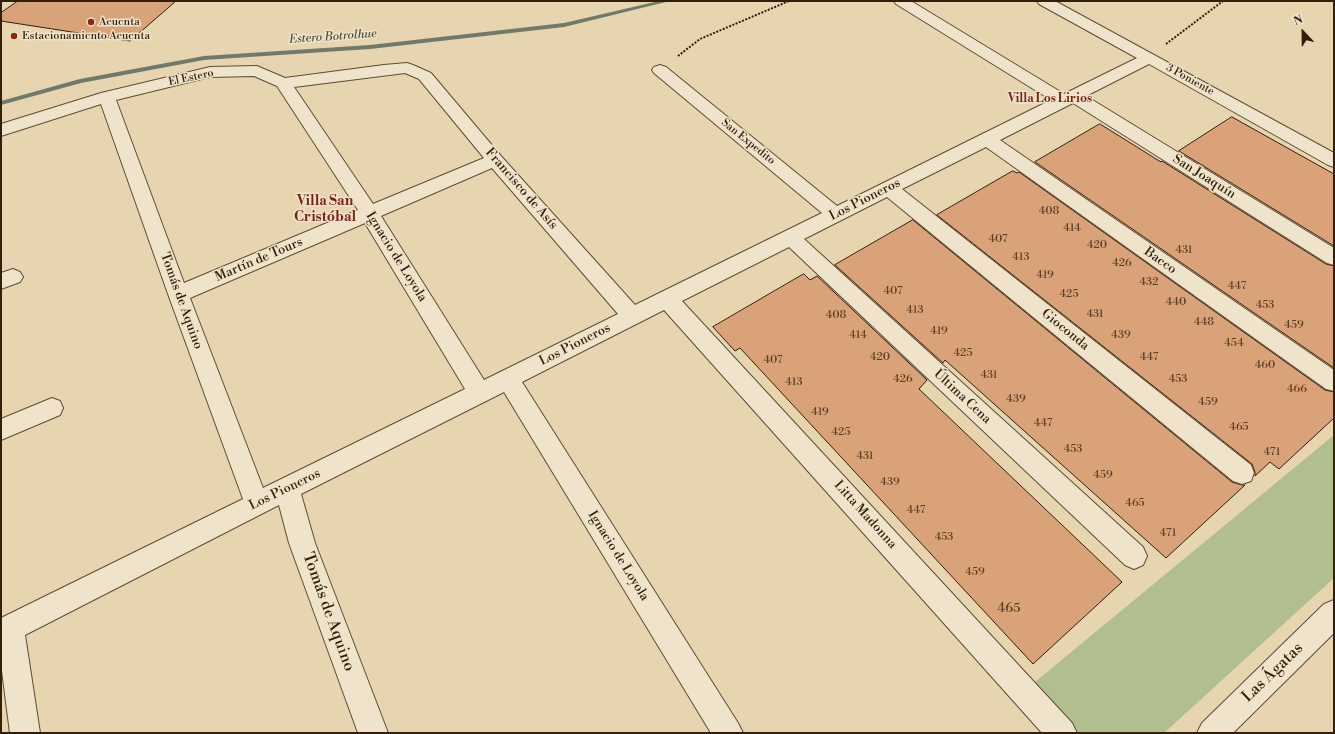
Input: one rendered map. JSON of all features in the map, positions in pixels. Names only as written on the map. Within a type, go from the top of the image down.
[{"type":"street","name":"San Joaquín","points":[[901,1],[1069,98],[1334,258]]},
{"type":"street","name":"3 Poniente","points":[[1044,1],[1334,161]]},
{"type":"street","name":"Los Pioneros","points":[[6,630],[1149,58]]},
{"type":"street","name":"Francisco de Asís","points":[[283,83],[407,68],[425,76],[495,160],[632,316]]},
{"type":"street","name":"San Expedito","points":[[660,70],[836,215]]},
{"type":"street","name":"El Estero","points":[[1,130],[107,97],[210,72],[257,71],[283,83]]},
{"type":"street","name":"Ignacio de Loyola","points":[[283,83],[369,213],[480,392]]},
{"type":"street","name":"Tomás de Aquino","points":[[107,97],[256,504]]},
{"type":"street","name":"Bacco","points":[[987,139],[1334,382]]},
{"type":"street","name":"Martín de Tours","points":[[178,294],[495,160]]},
{"type":"street","name":"Gioconda","points":[[888,188],[1242,473]]},
{"type":"street","name":"Última Cena","points":[[790,237],[1134,556]]},
{"type":"street","name":"Litta Madonna","points":[[668,299],[1062,733]]},
{"type":"street","name":"Ignacio de Loyola","points":[[508,378],[728,733]]},
{"type":"street","points":[[1,430],[52,408]]},
{"type":"street","name":"Tomás de Aquino","points":[[287,489],[302,543],[373,733]]},
{"type":"street","name":"Las Ágatas","points":[[1212,733],[1334,614]]},
{"type":"street","points":[[6,630],[25,733]]},
{"type":"path","points":[[660,70],[700,39],[789,1]]},
{"type":"path","points":[[1149,58],[1223,1]]},
{"type":"green space","points":[[1334,435],[1334,578],[1164,733],[1079,733],[1035,682]]},
{"type":"building","points":[[18,1],[176,1],[130,41],[1,21],[1,13]]},
{"type":"building","points":[[1232,117],[1334,174],[1334,246],[1179,151]]},
{"type":"building","points":[[1100,124],[1326,264],[1334,266],[1334,368],[1035,162]]},
{"type":"building","points":[[1013,171],[1017,173],[1019,172],[1325,390],[1334,392],[1334,418],[1279,469],[1270,462],[1255,476],[1252,464],[937,215]]},
{"type":"building","points":[[913,220],[1232,482],[1245,485],[1166,558],[945,360],[943,363],[835,265]]},
{"type":"building","points":[[804,274],[810,280],[817,276],[927,380],[919,389],[1122,582],[1033,664],[740,348],[735,351],[713,327]]},
{"type":"waterway","name":"Estero Botrolhue","points":[[1,103],[80,81],[204,58],[370,47],[564,25],[667,1]]},
{"type":"place","name":"Acuenta","points":[[91,22]]},
{"type":"place","name":"Estacionamiento Acuenta","points":[[14,36]]},
{"type":"district","name":"Villa Los Lirios","points":[[1050,99]]},
{"type":"district","name":"Villa San Cristóbal","points":[[325,210]]}]
